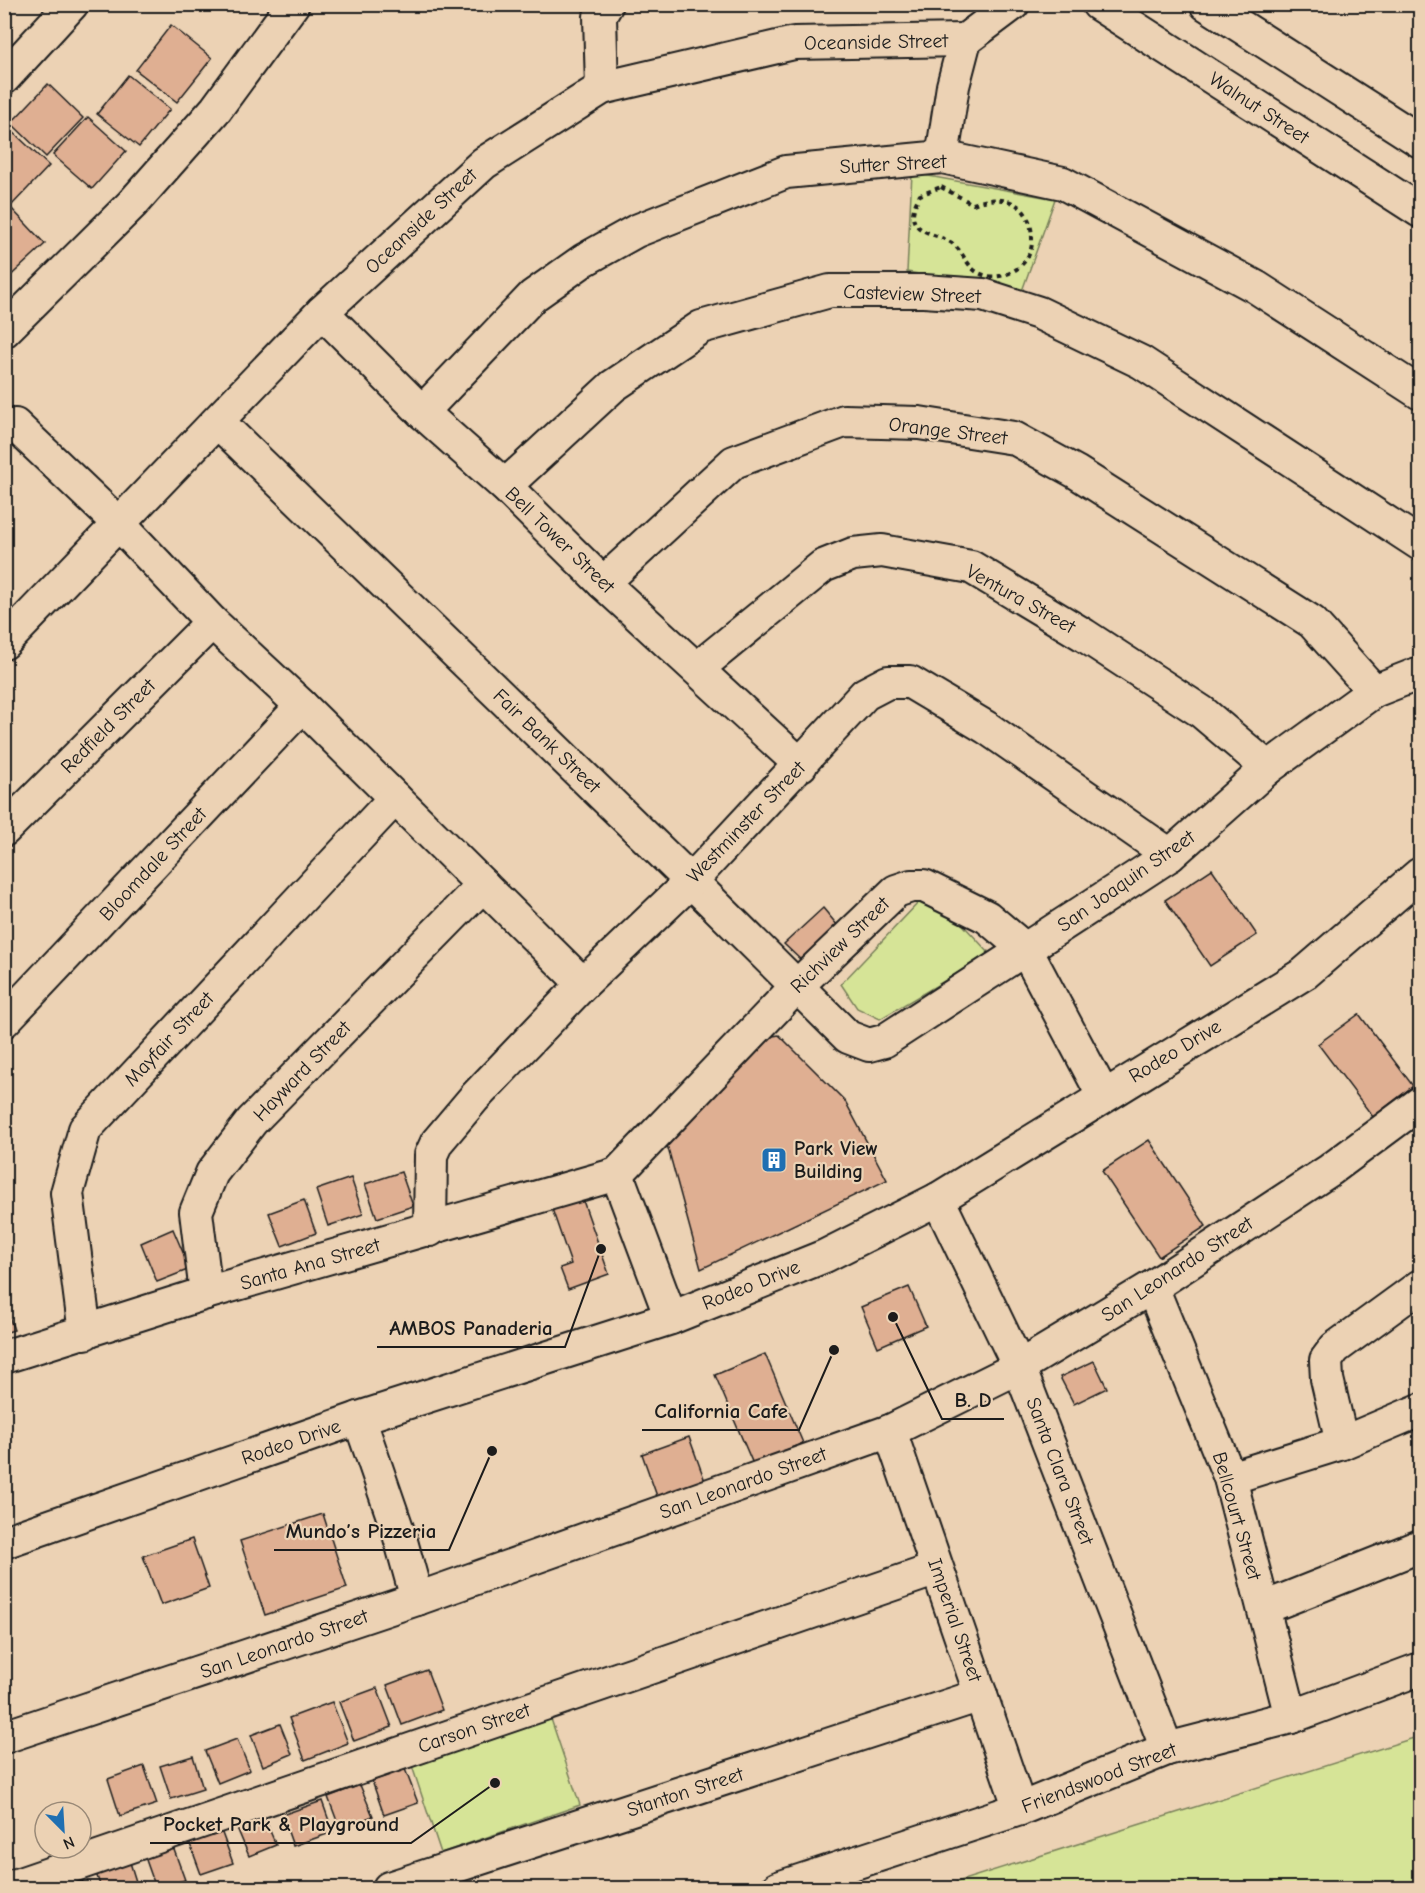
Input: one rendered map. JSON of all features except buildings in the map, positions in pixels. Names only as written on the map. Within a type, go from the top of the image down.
[{"type":"street","points":[[4,78],[72,4]]},
{"type":"street","points":[[4,331],[132,204],[209,117],[293,4]]},
{"type":"street","points":[[602,88],[600,16],[607,4]]},
{"type":"street","points":[[942,157],[953,86],[965,40],[1013,4]]},
{"type":"street","name":"Walnut Street","points":[[1098,4],[1420,211]]},
{"type":"street","points":[[1206,4],[1420,141]]},
{"type":"street","name":"Oceanside Street","points":[[4,643],[120,525],[322,312],[484,163],[602,88],[794,43],[965,40]]},
{"type":"street","name":"Sutter Street","points":[[422,412],[533,296],[584,260],[636,231],[786,172],[942,157],[1063,183],[1256,288],[1420,393]]},
{"type":"street","name":"Casteview Street","points":[[505,486],[613,386],[701,327],[830,291],[924,291],[983,295],[1039,313],[1141,362],[1420,544]]},
{"type":"street","name":"Bell Tower Street","points":[[322,312],[422,412],[505,486],[603,583],[801,765]]},
{"type":"street","name":"Orange Street","points":[[603,583],[734,462],[844,421],[920,423],[1014,438],[1076,472],[1312,622],[1374,691]]},
{"type":"street","name":"Fair Bank Street","points":[[218,422],[691,880],[848,1037],[869,1045],[884,1041]]},
{"type":"street","points":[[15,425],[120,525],[212,622],[302,706],[582,984]]},
{"type":"street","name":"Ventura Street","points":[[698,668],[824,566],[853,554],[882,551],[971,567],[1084,635],[1202,712],[1268,768]]},
{"type":"street","name":"Redfield Street","points":[[4,831],[212,622]]},
{"type":"street","name":"San Joaquin Street","points":[[884,1041],[1170,855],[1268,768],[1374,691],[1420,673]]},
{"type":"street","name":"Westminster Street","points":[[430,1230],[431,1155],[436,1142],[476,1096],[582,984],[691,880],[865,694],[888,682],[910,682],[987,728],[1170,855]]},
{"type":"street","name":"Bloomdale Street","points":[[4,1022],[302,706]]},
{"type":"street","name":"Mayfair Street","points":[[85,1333],[67,1193],[85,1129],[395,798]]},
{"type":"street","name":"Rodeo Drive","points":[[4,1542],[360,1418],[671,1318],[825,1256],[938,1199],[1103,1095],[1305,973],[1420,874]]},
{"type":"street","name":"Hayward Street","points":[[206,1293],[196,1212],[212,1173],[252,1121],[483,885]]},
{"type":"street","name":"Richview Street","points":[[617,1174],[797,986],[896,891],[911,886],[924,886],[987,916],[1026,950],[1103,1095]]},
{"type":"street","name":"San Leonardo Street","points":[[4,1737],[417,1599],[890,1431],[1020,1367],[1152,1287],[1330,1170],[1420,1103]]},
{"type":"street","points":[[617,1174],[671,1318]]},
{"type":"street","name":"Santa Ana Street","points":[[4,1357],[206,1293],[617,1174]]},
{"type":"street","name":"Santa Clara Street","points":[[938,1199],[1020,1367],[1167,1749]]},
{"type":"street","points":[[1342,1443],[1327,1379],[1326,1360],[1335,1348],[1420,1286]]},
{"type":"street","name":"Bellcourt Street","points":[[1152,1287],[1230,1478],[1291,1717]]},
{"type":"street","points":[[1230,1478],[1342,1443],[1420,1410]]},
{"type":"street","points":[[360,1418],[399,1534],[417,1599]]},
{"type":"street","name":"Imperial Street","points":[[890,1431],[1020,1809]]},
{"type":"street","points":[[1264,1608],[1420,1546]]},
{"type":"street","name":"Carson Street","points":[[9,1882],[938,1569]]},
{"type":"street","name":"Friendswood Street","points":[[778,1888],[1020,1809],[1167,1749],[1291,1717],[1420,1669]]},
{"type":"street","name":"Stanton Street","points":[[389,1888],[981,1695]]},
{"type":"path","points":[[941,187],[973,204],[999,197],[1014,203],[1024,213],[1032,229],[1032,247],[1025,261],[1012,272],[1003,276],[989,276],[972,268],[950,242],[926,234],[918,228],[914,218],[915,208],[920,195],[941,187]]},
{"type":"green space","points":[[912,173],[1055,199],[1022,291],[907,272]]},
{"type":"green space","points":[[921,900],[952,913],[990,954],[880,1019],[857,1008],[841,984]]},
{"type":"green space","points":[[549,1713],[580,1805],[441,1853],[410,1760]]},
{"type":"green space","points":[[1420,1736],[1420,1888],[938,1888]]},
{"type":"place","name":"Park View Building","points":[[774,1160]]},
{"type":"place","name":"AMBOS Panaderia","points":[[601,1249]]},
{"type":"place","name":"B. D","points":[[893,1317]]},
{"type":"place","name":"California Cafe","points":[[834,1350]]},
{"type":"place","name":"Mundo’s Pizzeria","points":[[492,1451]]},
{"type":"place","name":"Pocket Park & Playground","points":[[495,1783]]}]
